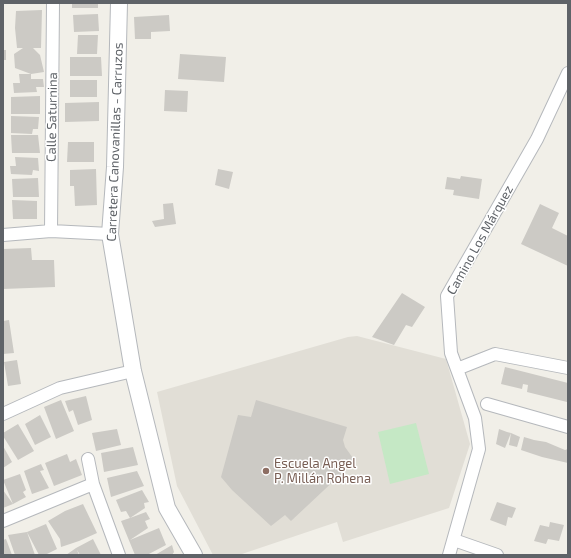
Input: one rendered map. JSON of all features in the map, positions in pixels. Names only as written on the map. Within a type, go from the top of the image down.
[{"type":"street","name":"Calle Saturnina","points":[[51,231],[53,3]]},
{"type":"street","name":"Carretera Canovanillas - Carruzos","points":[[119,3],[115,167],[110,234],[133,371],[167,508],[194,555]]},
{"type":"street","name":"Camino Los Márquez","points":[[449,555],[480,449],[475,418],[451,353],[447,296],[537,139],[568,73]]},
{"type":"street","points":[[3,235],[51,231],[110,234]]},
{"type":"street","points":[[457,369],[495,354],[568,368]]},
{"type":"street","points":[[3,414],[60,388],[133,371]]},
{"type":"street","points":[[487,404],[568,427]]},
{"type":"street","points":[[88,459],[93,484],[119,555]]},
{"type":"street","points":[[3,521],[93,484]]},
{"type":"street","points":[[454,540],[497,555]]},
{"type":"shaded area","points":[[357,336],[446,359],[470,444],[449,508],[343,542],[337,522],[239,555],[213,555],[177,486],[157,392],[348,337]]},
{"type":"green space","points":[[416,423],[429,474],[390,484],[378,432]]},
{"type":"building","points":[[72,3],[98,3],[98,8],[72,8]]},
{"type":"building","points":[[42,10],[41,48],[33,48],[40,55],[44,72],[31,74],[15,68],[14,54],[23,48],[17,48],[15,28],[16,11]]},
{"type":"building","points":[[98,14],[99,31],[74,32],[73,15]]},
{"type":"building","points":[[169,15],[170,31],[151,32],[151,39],[135,39],[134,17]]},
{"type":"building","points":[[78,35],[98,35],[97,54],[77,54]]},
{"type":"building","points":[[3,50],[6,50],[6,60],[3,60]]},
{"type":"building","points":[[180,54],[226,57],[224,82],[178,79]]},
{"type":"building","points":[[70,57],[101,57],[102,76],[70,76]]},
{"type":"building","points":[[19,74],[31,74],[31,79],[43,79],[44,87],[36,87],[37,92],[14,93],[13,83],[20,83]]},
{"type":"building","points":[[70,80],[97,80],[97,97],[70,97]]},
{"type":"building","points":[[165,90],[188,91],[187,112],[164,111]]},
{"type":"building","points":[[40,96],[40,114],[11,114],[11,97]]},
{"type":"building","points":[[99,102],[99,121],[65,122],[65,103]]},
{"type":"building","points":[[11,116],[39,117],[38,129],[33,129],[32,134],[11,133]]},
{"type":"building","points":[[11,135],[38,135],[40,153],[12,153]]},
{"type":"building","points":[[68,142],[94,142],[94,162],[67,162]]},
{"type":"building","points":[[15,157],[38,158],[39,171],[33,170],[32,175],[11,174],[10,166],[16,166]]},
{"type":"building","points":[[96,169],[97,205],[75,206],[74,186],[70,186],[70,170]]},
{"type":"building","points":[[218,169],[233,172],[229,189],[215,185]]},
{"type":"building","points":[[461,176],[482,179],[479,199],[453,195],[454,190],[445,189],[447,177],[460,179]]},
{"type":"building","points":[[38,178],[39,197],[13,197],[12,179]]},
{"type":"building","points":[[12,200],[37,201],[37,219],[13,219]]},
{"type":"building","points":[[173,203],[176,224],[155,227],[152,221],[164,219],[163,204]]},
{"type":"building","points":[[540,204],[559,213],[552,228],[568,236],[568,266],[521,244]]},
{"type":"building","points":[[31,248],[32,260],[54,260],[55,287],[3,289],[3,249]]},
{"type":"building","points":[[402,293],[425,307],[412,327],[406,325],[394,345],[372,337]]},
{"type":"building","points":[[9,320],[14,353],[3,354],[3,321]]},
{"type":"building","points":[[17,360],[21,384],[8,386],[4,362]]},
{"type":"building","points":[[505,367],[568,383],[567,402],[527,392],[528,385],[523,384],[522,389],[501,384]]},
{"type":"building","points":[[86,396],[92,420],[78,425],[73,410],[69,412],[65,401]]},
{"type":"building","points":[[61,400],[74,431],[56,439],[44,407]]},
{"type":"building","points":[[256,400],[347,427],[343,440],[345,447],[355,461],[291,521],[285,515],[271,526],[232,490],[221,477],[238,415],[251,417]]},
{"type":"building","points":[[40,415],[51,437],[35,445],[25,424]]},
{"type":"building","points":[[18,424],[34,451],[18,460],[3,436],[3,433]]},
{"type":"building","points":[[117,429],[121,445],[96,451],[92,433]]},
{"type":"building","points":[[499,429],[511,433],[505,448],[496,444]]},
{"type":"building","points":[[511,433],[520,437],[517,447],[509,445]]},
{"type":"building","points":[[524,437],[546,442],[565,450],[568,449],[568,463],[521,450]]},
{"type":"building","points":[[3,446],[12,462],[3,468]]},
{"type":"building","points":[[133,447],[138,465],[104,472],[101,453]]},
{"type":"building","points":[[67,454],[70,462],[76,459],[82,475],[54,486],[45,463]]},
{"type":"building","points":[[41,464],[44,470],[40,471],[49,488],[32,494],[24,471]]},
{"type":"building","points":[[137,471],[144,486],[111,497],[107,478]]},
{"type":"building","points":[[20,474],[26,490],[23,492],[26,497],[13,504],[3,480]]},
{"type":"building","points":[[3,490],[13,504],[3,508]]},
{"type":"building","points":[[142,490],[149,502],[144,503],[145,508],[130,518],[126,511],[121,512],[116,500]]},
{"type":"building","points":[[497,502],[516,508],[512,518],[508,517],[506,526],[490,520]]},
{"type":"building","points":[[83,504],[97,533],[61,547],[60,539],[48,521],[65,511]]},
{"type":"building","points":[[146,512],[150,519],[145,521],[148,528],[130,540],[159,528],[166,545],[147,555],[135,555],[121,521]]},
{"type":"building","points":[[550,522],[564,525],[559,541],[548,539],[546,544],[534,541],[540,525],[549,527]]},
{"type":"building","points":[[46,524],[57,549],[45,555],[39,555],[27,532]]},
{"type":"building","points":[[27,532],[35,555],[15,555],[8,535]]},
{"type":"building","points":[[6,539],[12,555],[3,555],[3,540]]},
{"type":"building","points":[[93,539],[101,555],[80,555],[77,550],[79,555],[66,555],[76,548]]},
{"type":"building","points":[[172,545],[174,552],[172,555],[155,555]]},
{"type":"place","name":"Escuela Angel P. Millán Rohena","points":[[266,471]]}]
